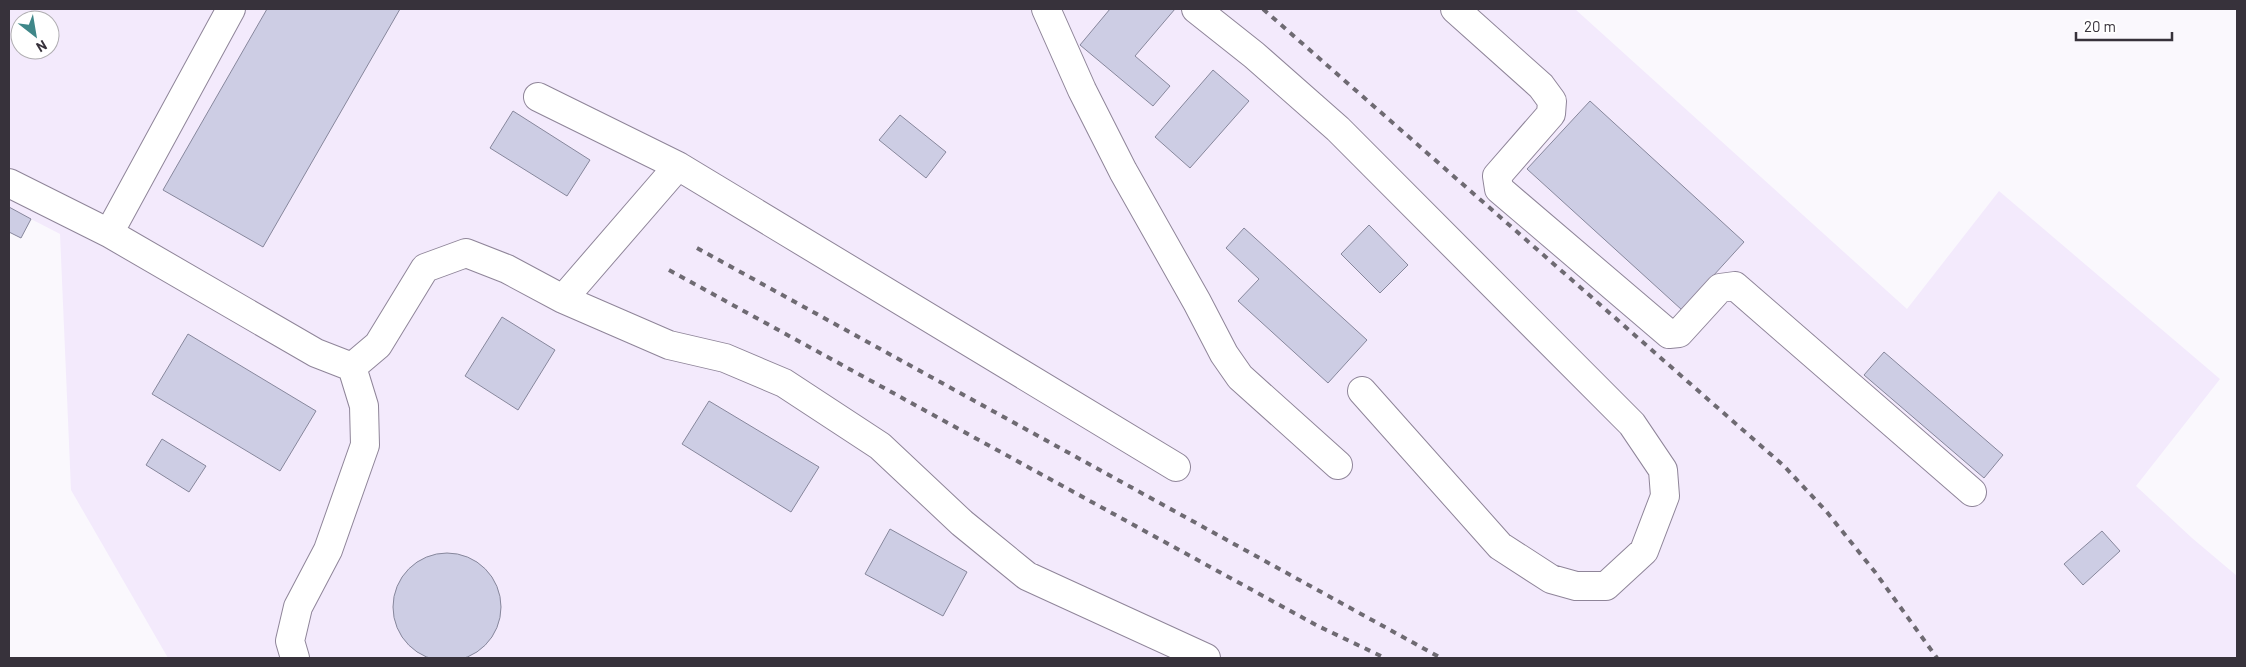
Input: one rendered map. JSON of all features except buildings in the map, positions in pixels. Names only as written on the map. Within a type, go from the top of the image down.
[{"type":"lane","points":[[109,233],[231,9]]},
{"type":"lane","points":[[1046,9],[1082,90],[1122,171],[1197,302],[1224,354],[1240,377],[1338,465]]},
{"type":"lane","points":[[1455,9],[1542,86],[1552,100],[1551,114],[1497,176],[1499,189],[1669,334],[1679,333],[1720,288],[1735,286],[1972,492]]},
{"type":"lane","points":[[1207,12],[1338,129],[1632,424],[1663,470],[1665,496],[1644,551],[1606,586],[1576,586],[1551,579],[1500,546],[1362,391]]},
{"type":"lane","points":[[538,98],[678,166],[1176,467]]},
{"type":"lane","points":[[562,299],[678,166]]},
{"type":"lane","points":[[9,183],[109,233],[316,353],[352,367]]},
{"type":"lane","points":[[352,367],[378,344],[425,268],[466,253],[507,269],[562,299],[669,345],[725,358],[784,383],[880,446],[962,523],[1027,576],[1206,658]]},
{"type":"lane","points":[[295,658],[290,641],[298,607],[328,550],[365,445],[364,406],[352,367]]},
{"type":"shaded area","points":[[9,9],[1575,9],[1907,309],[1999,191],[2220,379],[2136,486],[2192,538],[2237,576],[2237,658],[168,658],[71,490],[60,234],[31,219],[21,238],[9,232]]},
{"type":"railway","points":[[1263,9],[1784,466],[1826,511],[1875,572],[1937,658]]},
{"type":"railway","points":[[697,248],[1441,658]]},
{"type":"railway","points":[[669,270],[1316,625],[1385,658]]}]
